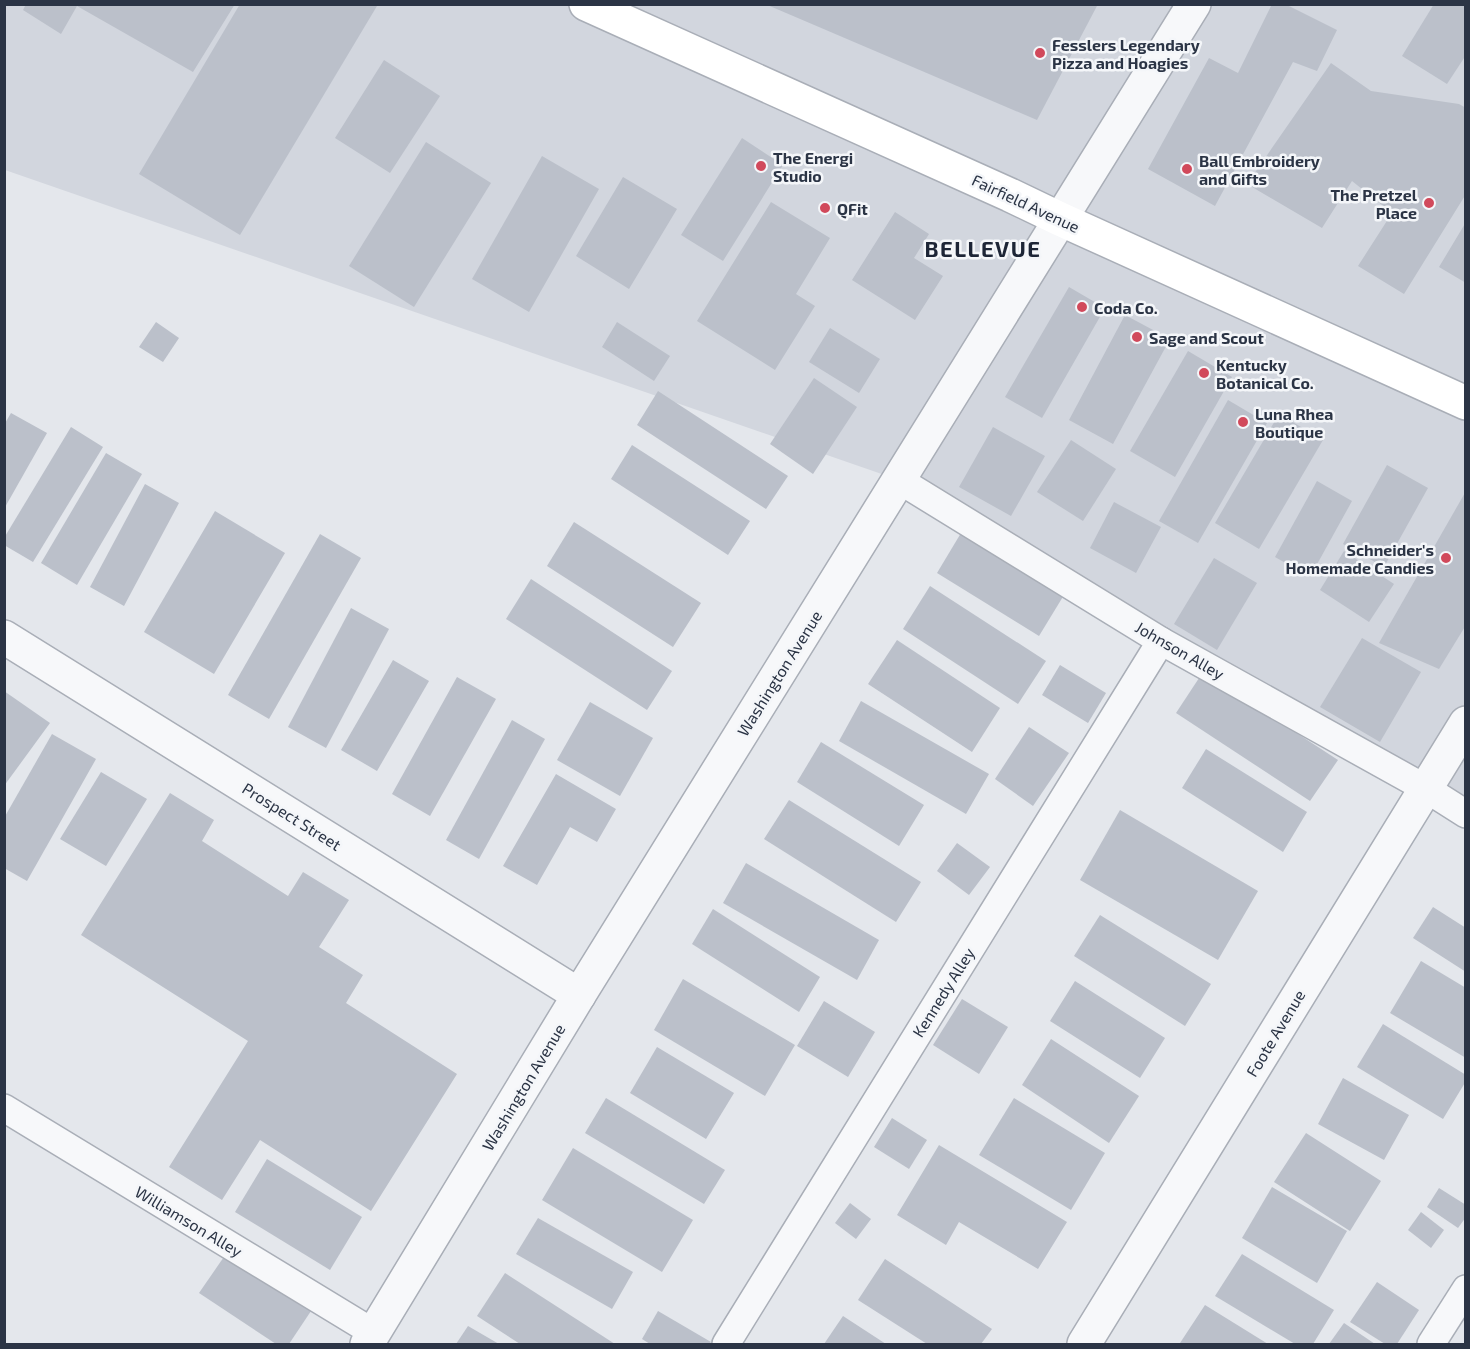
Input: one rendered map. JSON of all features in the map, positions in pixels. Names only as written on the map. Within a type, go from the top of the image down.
[{"type":"main road","name":"Fairfield Avenue","points":[[586,4],[1466,403]]},
{"type":"street","name":"Washington Avenue","points":[[370,1339],[579,995],[1194,4]]},
{"type":"street","name":"Prospect Street","points":[[4,638],[579,995]]},
{"type":"street","name":"Foote Avenue","points":[[1084,1344],[1466,723]]},
{"type":"lane","name":"Johnson Alley","points":[[899,480],[1161,641],[1425,788],[1466,814]]},
{"type":"lane","name":"Kennedy Alley","points":[[726,1344],[1161,641]]},
{"type":"lane","name":"Williamson Alley","points":[[4,1108],[370,1339]]},
{"type":"lane","points":[[1431,1344],[1466,1289]]},
{"type":"shaded area","points":[[5,5],[1465,5],[1465,814],[899,480],[5,170]]},
{"type":"building","points":[[26,4],[235,4],[193,72],[77,6],[61,34],[23,10]]},
{"type":"building","points":[[240,4],[374,4],[377,6],[240,235],[139,174]]},
{"type":"building","points":[[765,4],[1098,4],[1037,120]]},
{"type":"building","points":[[1272,4],[1285,4],[1337,30],[1317,71],[1293,62],[1215,206],[1148,169],[1209,58],[1238,73]]},
{"type":"building","points":[[1434,4],[1466,4],[1466,55],[1447,84],[1402,56]]},
{"type":"building","points":[[384,60],[440,96],[390,173],[335,138]]},
{"type":"building","points":[[1331,63],[1371,91],[1459,104],[1466,108],[1466,194],[1404,294],[1358,266],[1392,213],[1352,181],[1322,228],[1247,184]]},
{"type":"building","points":[[742,138],[783,165],[723,261],[681,235]]},
{"type":"building","points":[[426,142],[491,183],[414,307],[349,266]]},
{"type":"building","points":[[542,156],[599,189],[529,312],[472,279]]},
{"type":"building","points":[[623,177],[677,209],[629,289],[576,256]]},
{"type":"building","points":[[771,202],[830,238],[796,294],[815,306],[775,370],[697,321]]},
{"type":"building","points":[[895,212],[929,234],[914,258],[943,276],[915,320],[852,280]]},
{"type":"building","points":[[1466,222],[1466,283],[1439,267]]},
{"type":"building","points":[[1069,287],[1105,308],[1042,418],[1005,397]]},
{"type":"building","points":[[1125,315],[1170,339],[1113,444],[1069,420]]},
{"type":"building","points":[[156,322],[179,338],[163,362],[139,347]]},
{"type":"building","points":[[617,322],[670,356],[654,381],[602,347]]},
{"type":"building","points":[[830,328],[880,359],[859,393],[809,362]]},
{"type":"building","points":[[1188,351],[1232,377],[1175,477],[1130,451]]},
{"type":"building","points":[[814,378],[857,407],[813,474],[770,444]]},
{"type":"building","points":[[658,391],[788,476],[766,509],[637,425]]},
{"type":"building","points":[[1228,400],[1267,423],[1198,543],[1159,521]]},
{"type":"building","points":[[11,413],[47,433],[4,509],[4,425]]},
{"type":"building","points":[[1279,414],[1323,440],[1259,549],[1215,523]]},
{"type":"building","points":[[71,427],[103,447],[33,562],[4,545],[4,538]]},
{"type":"building","points":[[993,427],[1045,456],[1011,516],[959,487]]},
{"type":"building","points":[[1071,440],[1116,469],[1083,521],[1037,492]]},
{"type":"building","points":[[632,445],[750,521],[728,555],[611,479]]},
{"type":"building","points":[[106,453],[142,474],[77,585],[41,563]]},
{"type":"building","points":[[1387,465],[1428,488],[1384,567],[1343,544]]},
{"type":"building","points":[[1317,481],[1352,501],[1310,577],[1275,557]]},
{"type":"building","points":[[145,484],[179,503],[124,606],[90,587]]},
{"type":"building","name":"Schneider's Homemade Candies","points":[[1466,491],[1466,625],[1439,669],[1379,643]]},
{"type":"building","points":[[1114,502],[1161,527],[1136,573],[1090,548]]},
{"type":"building","points":[[215,511],[285,553],[214,674],[144,632]]},
{"type":"building","points":[[574,522],[701,603],[673,647],[547,566]]},
{"type":"building","points":[[961,533],[1064,595],[1039,636],[937,573]]},
{"type":"building","points":[[320,534],[361,558],[269,719],[228,695]]},
{"type":"building","points":[[1344,551],[1394,584],[1369,622],[1320,590]]},
{"type":"building","points":[[1214,558],[1257,583],[1217,650],[1174,624]]},
{"type":"building","points":[[531,579],[672,671],[647,710],[506,619]]},
{"type":"building","points":[[930,586],[1046,661],[1018,704],[903,629]]},
{"type":"building","points":[[351,608],[389,629],[326,748],[288,727]]},
{"type":"building","points":[[1362,638],[1421,672],[1380,742],[1320,707]]},
{"type":"building","points":[[897,640],[1000,708],[972,752],[868,684]]},
{"type":"building","points":[[393,660],[429,681],[377,771],[341,750]]},
{"type":"building","points":[[1060,665],[1106,693],[1088,723],[1042,695]]},
{"type":"building","points":[[1203,672],[1338,760],[1310,801],[1176,713]]},
{"type":"building","points":[[457,677],[496,699],[430,816],[392,794]]},
{"type":"building","points":[[4,691],[50,723],[4,786]]},
{"type":"building","points":[[861,701],[989,774],[966,814],[839,741]]},
{"type":"building","points":[[590,702],[653,738],[620,796],[557,760]]},
{"type":"building","points":[[512,720],[545,739],[479,859],[446,840]]},
{"type":"building","points":[[1029,727],[1069,753],[1033,806],[995,779]]},
{"type":"building","points":[[52,734],[96,759],[27,881],[4,868],[4,818]]},
{"type":"building","points":[[821,742],[924,805],[899,846],[797,782]]},
{"type":"building","points":[[1206,749],[1307,812],[1283,852],[1182,788]]},
{"type":"building","points":[[101,772],[147,799],[106,866],[60,839]]},
{"type":"building","points":[[556,774],[616,809],[597,842],[570,827],[537,885],[503,866]]},
{"type":"building","points":[[170,793],[214,820],[202,841],[288,896],[303,872],[349,900],[319,947],[363,975],[346,1003],[457,1074],[371,1211],[260,1140],[222,1200],[169,1167],[248,1041],[81,935]]},
{"type":"building","points":[[789,800],[921,882],[896,922],[764,839]]},
{"type":"building","points":[[1120,810],[1258,891],[1218,960],[1080,880]]},
{"type":"building","points":[[957,843],[990,867],[969,895],[937,871]]},
{"type":"building","points":[[746,863],[879,940],[857,980],[723,903]]},
{"type":"building","points":[[1433,907],[1466,928],[1466,972],[1413,938]]},
{"type":"building","points":[[713,909],[820,977],[799,1012],[692,944]]},
{"type":"building","points":[[1100,915],[1211,984],[1185,1026],[1074,956]]},
{"type":"building","points":[[1421,961],[1466,988],[1466,1058],[1390,1013]]},
{"type":"building","points":[[683,979],[795,1045],[765,1096],[654,1030]]},
{"type":"building","points":[[1075,981],[1165,1038],[1140,1078],[1050,1021]]},
{"type":"building","points":[[962,999],[1008,1027],[979,1074],[933,1045]]},
{"type":"building","points":[[824,1001],[875,1032],[848,1077],[797,1046]]},
{"type":"building","points":[[1383,1024],[1466,1075],[1466,1081],[1443,1119],[1357,1067]]},
{"type":"building","points":[[1051,1039],[1139,1096],[1109,1143],[1022,1085]]},
{"type":"building","points":[[657,1047],[734,1093],[706,1139],[630,1093]]},
{"type":"building","points":[[1343,1078],[1409,1115],[1384,1160],[1318,1124]]},
{"type":"building","points":[[606,1098],[725,1170],[704,1204],[585,1133]]},
{"type":"building","points":[[1014,1098],[1105,1153],[1071,1210],[979,1155]]},
{"type":"building","points":[[892,1118],[927,1140],[909,1169],[874,1147]]},
{"type":"building","points":[[1306,1133],[1381,1181],[1350,1231],[1274,1182]]},
{"type":"building","points":[[939,1145],[1067,1222],[1038,1269],[959,1222],[946,1245],[897,1215]]},
{"type":"building","points":[[573,1148],[693,1220],[662,1272],[542,1200]]},
{"type":"building","points":[[267,1159],[362,1217],[330,1270],[235,1212]]},
{"type":"building","points":[[1272,1187],[1347,1231],[1317,1283],[1242,1238]]},
{"type":"building","points":[[1439,1188],[1466,1205],[1466,1217],[1458,1228],[1427,1207]]},
{"type":"building","points":[[850,1203],[871,1219],[856,1239],[835,1223]]},
{"type":"building","points":[[1421,1212],[1444,1230],[1431,1248],[1408,1230]]},
{"type":"building","points":[[538,1218],[633,1272],[612,1309],[516,1254]]},
{"type":"building","points":[[228,1251],[313,1308],[289,1344],[276,1344],[199,1293]]},
{"type":"building","points":[[1242,1254],[1334,1310],[1313,1344],[1295,1344],[1215,1296]]},
{"type":"building","points":[[885,1259],[992,1329],[981,1344],[927,1344],[858,1300]]},
{"type":"building","points":[[505,1273],[615,1344],[520,1344],[477,1316]]},
{"type":"building","points":[[1377,1282],[1419,1310],[1397,1344],[1385,1344],[1350,1322]]},
{"type":"building","points":[[1205,1305],[1268,1344],[1180,1343]]},
{"type":"building","points":[[658,1311],[711,1342],[709,1344],[650,1344],[642,1339]]},
{"type":"building","points":[[843,1316],[886,1344],[824,1344]]},
{"type":"building","points":[[1344,1323],[1375,1344],[1329,1344]]},
{"type":"building","points":[[468,1326],[499,1344],[456,1344]]},
{"type":"place","name":"Fesslers Legendary Pizza and Hoagies","points":[[1040,53]]},
{"type":"place","name":"The Energi Studio","points":[[761,166]]},
{"type":"place","name":"Ball Embroidery and Gifts","points":[[1187,169]]},
{"type":"place","name":"The Pretzel Place","points":[[1429,203]]},
{"type":"place","name":"QFit","points":[[825,208]]},
{"type":"place","name":"Coda Co.","points":[[1082,307]]},
{"type":"place","name":"Sage and Scout","points":[[1137,337]]},
{"type":"place","name":"Kentucky Botanical Co.","points":[[1204,373]]},
{"type":"place","name":"Luna Rhea Boutique","points":[[1243,422]]},
{"type":"place","name":"Schneider's Homemade Candies","points":[[1446,558]]},
{"type":"district","name":"BELLEVUE","points":[[983,248]]}]
